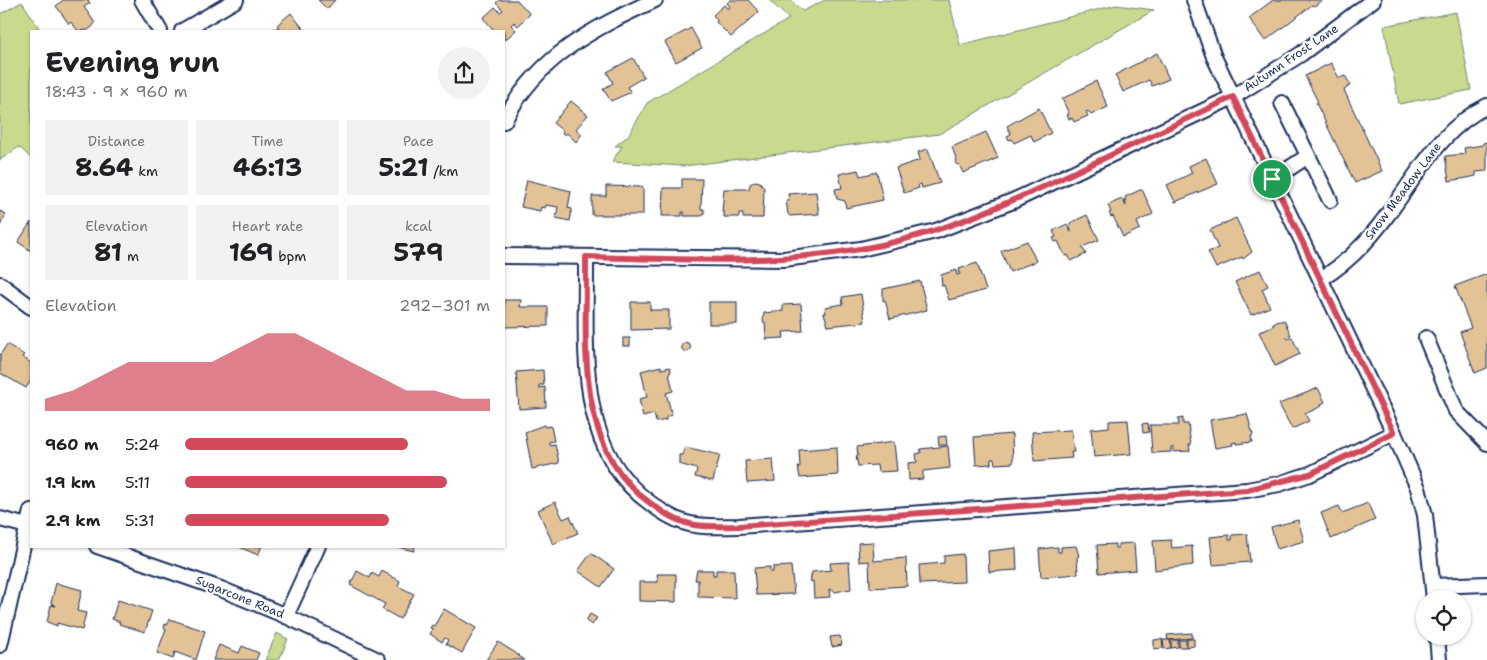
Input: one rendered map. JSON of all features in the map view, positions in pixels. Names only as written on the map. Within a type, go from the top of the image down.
[{"type":"street","points":[[142,0],[159,30]]},
{"type":"street","points":[[184,30],[236,0]]},
{"type":"street","points":[[505,119],[530,80],[552,58],[603,24],[655,0]]},
{"type":"street","points":[[1194,0],[1211,50],[1394,433],[1418,488],[1430,548],[1434,590]]},
{"type":"street","name":"Autumn Frost Lane","points":[[505,256],[784,259],[834,254],[898,242],[936,231],[1013,201],[1233,97],[1301,54],[1373,0]]},
{"type":"street","points":[[1282,103],[1330,200]]},
{"type":"street","name":"Snow Meadow Lane","points":[[1320,280],[1341,266],[1354,254],[1391,211],[1442,140],[1457,126],[1487,106]]},
{"type":"street","points":[[1272,179],[1308,156]]},
{"type":"street","points":[[586,257],[587,364],[590,397],[597,427],[608,456],[621,477],[640,496],[666,515],[686,523],[711,526],[739,526],[1247,490],[1310,474],[1394,433]]},
{"type":"street","points":[[0,284],[30,306]]},
{"type":"street","points":[[1426,338],[1456,411],[1487,443]]},
{"type":"street","points":[[0,519],[29,526],[0,645]]},
{"type":"street","name":"Sugarcone Road","points":[[103,548],[221,589],[286,616],[378,660]]},
{"type":"street","points":[[286,616],[317,548]]},
{"type":"street","points":[[1447,590],[1487,584]]},
{"type":"street","points":[[1438,645],[1439,660]]},
{"type":"green space","points":[[769,0],[790,0],[803,11],[825,0],[949,0],[960,45],[1116,5],[1154,10],[939,134],[684,166],[612,162],[622,146],[615,146],[628,136],[647,103],[789,19]]},
{"type":"green space","points":[[22,2],[40,30],[30,30],[30,157],[19,147],[0,160],[0,14]]},
{"type":"green space","points":[[1456,12],[1471,90],[1399,104],[1384,26]]},
{"type":"green space","points":[[277,633],[288,639],[279,660],[265,660]]},
{"type":"building","points":[[63,0],[88,0],[90,3],[84,7],[95,23],[88,30],[77,30],[71,22],[69,24],[56,6]]},
{"type":"building","points":[[318,0],[335,0],[327,9]]},
{"type":"building","points":[[499,0],[517,0],[530,14],[518,26],[514,22],[511,25],[516,30],[505,40],[505,30],[494,30],[483,18],[495,7],[500,12],[503,10],[496,3]]},
{"type":"building","points":[[730,0],[748,0],[759,12],[731,37],[716,22],[717,20],[713,15],[724,5],[728,9],[730,7],[727,3]]},
{"type":"building","points":[[1273,0],[1323,0],[1314,6],[1312,5],[1265,41],[1249,18]]},
{"type":"building","points":[[291,13],[304,30],[272,30],[279,27],[277,25]]},
{"type":"building","points":[[691,28],[702,48],[676,62],[665,42]]},
{"type":"building","points":[[1157,53],[1169,79],[1152,86],[1149,80],[1123,92],[1115,75]]},
{"type":"building","points":[[633,58],[644,77],[627,87],[631,92],[611,101],[603,89],[613,83],[607,72]]},
{"type":"building","points":[[1331,63],[1339,78],[1345,76],[1351,85],[1344,90],[1382,171],[1355,183],[1305,76]]},
{"type":"building","points":[[1096,81],[1108,107],[1091,115],[1088,111],[1086,112],[1088,116],[1074,122],[1072,118],[1069,119],[1067,115],[1069,114],[1062,99]]},
{"type":"building","points":[[571,101],[588,115],[576,129],[582,134],[576,142],[567,133],[565,135],[562,133],[563,131],[553,123]]},
{"type":"building","points":[[1039,108],[1051,133],[1034,142],[1031,135],[1014,143],[1012,139],[1009,140],[1007,136],[1011,134],[1007,126]]},
{"type":"building","points":[[986,132],[998,158],[963,173],[959,164],[957,165],[955,162],[957,161],[952,147]]},
{"type":"building","points":[[1487,142],[1487,171],[1476,172],[1476,176],[1449,181],[1445,156],[1465,154],[1464,148],[1483,145],[1483,143]]},
{"type":"building","points":[[928,149],[940,183],[922,188],[921,184],[918,185],[919,188],[904,193],[896,168],[920,160],[918,152]]},
{"type":"building","points":[[1206,158],[1218,184],[1175,202],[1167,185],[1192,173],[1189,166]]},
{"type":"building","points":[[858,170],[860,176],[877,172],[883,200],[846,208],[845,201],[837,199],[835,189],[842,188],[839,174]]},
{"type":"building","points":[[682,179],[702,179],[701,209],[704,209],[704,214],[701,216],[684,216],[684,212],[682,212],[682,216],[662,216],[663,188],[682,188]]},
{"type":"building","points":[[527,180],[571,191],[568,208],[572,209],[570,221],[556,218],[558,207],[546,205],[545,208],[541,207],[540,211],[521,207]]},
{"type":"building","points":[[755,181],[760,182],[764,188],[763,218],[743,218],[743,213],[739,213],[739,217],[724,217],[724,212],[722,212],[724,189],[749,189],[750,184]]},
{"type":"building","points":[[606,186],[643,187],[643,215],[592,215],[592,196],[606,196]]},
{"type":"building","points":[[1142,189],[1153,214],[1137,222],[1140,229],[1123,237],[1113,216],[1111,217],[1109,213],[1111,212],[1108,205],[1122,199],[1126,206],[1125,197]]},
{"type":"building","points":[[816,192],[819,214],[790,216],[788,214],[786,200],[789,200],[788,194]]},
{"type":"building","points":[[0,211],[6,214],[0,226]]},
{"type":"building","points":[[1087,215],[1099,240],[1082,247],[1086,254],[1071,261],[1068,255],[1065,256],[1058,241],[1055,242],[1053,238],[1056,237],[1053,231],[1067,224],[1071,232],[1070,223]]},
{"type":"building","points":[[1236,218],[1252,252],[1243,259],[1242,257],[1216,268],[1208,252],[1218,248],[1210,230]]},
{"type":"building","points":[[30,224],[30,250],[18,242]]},
{"type":"building","points":[[1027,241],[1036,261],[1010,272],[1001,251]]},
{"type":"building","points":[[977,263],[986,290],[949,300],[944,285],[942,286],[941,275],[956,270],[957,275],[960,274],[959,269]]},
{"type":"building","points":[[1260,270],[1268,286],[1262,289],[1270,307],[1251,315],[1235,282]]},
{"type":"building","points":[[1487,274],[1487,368],[1475,373],[1460,332],[1471,328],[1455,286]]},
{"type":"building","points":[[920,281],[927,310],[890,319],[885,300],[883,301],[883,289]]},
{"type":"building","points":[[861,294],[865,322],[828,326],[824,313],[826,313],[825,307],[843,304],[842,297]]},
{"type":"building","points":[[505,300],[521,300],[520,307],[548,307],[548,326],[505,327]]},
{"type":"building","points":[[631,302],[650,302],[650,310],[669,310],[669,329],[631,330]]},
{"type":"building","points":[[709,302],[737,302],[737,324],[709,324]]},
{"type":"building","points":[[801,304],[803,331],[783,332],[784,338],[766,339],[765,322],[763,322],[764,313],[783,311],[783,305]]},
{"type":"building","points":[[1284,320],[1291,335],[1286,337],[1288,339],[1292,337],[1300,354],[1275,366],[1259,332],[1274,325],[1273,323]]},
{"type":"building","points":[[623,338],[630,338],[630,346],[623,346]]},
{"type":"building","points":[[686,342],[691,347],[686,352],[681,347]]},
{"type":"building","points":[[7,344],[24,355],[22,357],[30,362],[30,382],[26,388],[0,373],[0,355]]},
{"type":"building","points":[[661,366],[661,369],[670,367],[671,372],[669,373],[673,391],[666,393],[672,415],[666,417],[666,420],[656,422],[654,414],[643,417],[639,399],[647,397],[641,371]]},
{"type":"building","points":[[543,370],[544,385],[539,385],[539,388],[545,387],[546,407],[519,409],[516,372]]},
{"type":"building","points":[[1318,388],[1325,402],[1321,404],[1322,406],[1305,414],[1309,421],[1292,429],[1279,404]]},
{"type":"building","points":[[1247,414],[1253,435],[1251,436],[1252,442],[1236,444],[1236,442],[1232,443],[1233,445],[1215,448],[1210,420]]},
{"type":"building","points":[[1183,418],[1183,424],[1188,424],[1190,451],[1174,452],[1174,447],[1171,448],[1171,452],[1152,453],[1150,425],[1179,425],[1178,419]]},
{"type":"building","points":[[1128,420],[1131,454],[1094,457],[1091,429],[1109,427],[1109,421]]},
{"type":"building","points":[[1148,423],[1149,432],[1143,433],[1142,424]]},
{"type":"building","points":[[544,425],[545,427],[551,426],[554,441],[549,442],[549,445],[555,444],[559,463],[532,469],[525,432]]},
{"type":"building","points":[[1071,430],[1074,452],[1071,452],[1072,458],[1034,461],[1032,432]]},
{"type":"building","points":[[1012,434],[1013,463],[995,464],[994,459],[991,459],[991,464],[976,465],[974,437]]},
{"type":"building","points":[[946,436],[947,445],[939,445],[938,437]]},
{"type":"building","points":[[894,442],[897,471],[878,472],[877,465],[858,466],[857,447]]},
{"type":"building","points":[[948,446],[950,468],[923,471],[923,479],[909,480],[908,463],[917,462],[916,454],[921,453],[920,449]]},
{"type":"building","points":[[685,447],[720,455],[713,481],[695,477],[697,469],[679,464],[679,455],[682,455]]},
{"type":"building","points":[[837,447],[838,475],[800,478],[798,467],[800,467],[799,450]]},
{"type":"building","points":[[773,459],[775,481],[747,483],[745,461]]},
{"type":"building","points":[[555,502],[563,519],[570,516],[578,533],[553,544],[538,510]]},
{"type":"building","points":[[1368,503],[1375,520],[1331,539],[1321,513],[1339,506],[1342,513]]},
{"type":"building","points":[[1298,520],[1304,541],[1277,549],[1271,527]]},
{"type":"building","points":[[1247,534],[1250,562],[1213,565],[1210,537],[1229,535],[1229,540],[1232,540],[1232,535]]},
{"type":"building","points":[[1171,540],[1172,548],[1192,546],[1193,565],[1155,570],[1153,541]]},
{"type":"building","points":[[873,542],[874,561],[906,558],[907,586],[870,588],[869,561],[859,562],[858,543]]},
{"type":"building","points":[[1134,543],[1136,570],[1099,573],[1097,545],[1115,544],[1115,548],[1118,548],[1118,544]]},
{"type":"building","points":[[1076,546],[1079,556],[1077,557],[1078,574],[1041,577],[1039,549],[1058,547],[1058,552],[1061,552],[1061,547]]},
{"type":"building","points":[[242,548],[261,548],[258,555]]},
{"type":"building","points":[[401,548],[415,548],[414,551]]},
{"type":"building","points":[[1016,548],[1017,570],[989,572],[988,551]]},
{"type":"building","points":[[591,553],[614,569],[601,587],[578,571]]},
{"type":"building","points":[[963,554],[964,582],[920,584],[919,565],[944,563],[944,556]]},
{"type":"building","points":[[849,562],[851,589],[835,592],[829,589],[830,597],[814,598],[813,581],[810,582],[812,572],[831,570],[830,563]]},
{"type":"building","points":[[791,566],[794,594],[756,595],[754,568],[770,567],[770,572],[773,572],[773,567]]},
{"type":"building","points":[[697,570],[713,570],[713,575],[716,575],[716,570],[734,570],[735,598],[698,597],[698,580],[695,580]]},
{"type":"building","points":[[357,571],[370,578],[372,573],[379,577],[382,571],[400,581],[398,586],[414,594],[400,619],[382,609],[385,604],[350,585]]},
{"type":"building","points":[[657,574],[676,574],[676,602],[639,601],[639,582],[658,582]]},
{"type":"building","points":[[56,583],[82,590],[77,611],[86,613],[82,630],[57,623],[57,626],[47,622],[51,605],[56,606],[51,603]]},
{"type":"building","points":[[118,600],[152,611],[145,632],[119,624],[120,622],[112,619]]},
{"type":"building","points":[[444,609],[476,628],[462,653],[446,644],[448,640],[445,638],[442,642],[430,634],[433,629],[430,628],[432,625],[434,626]]},
{"type":"building","points":[[590,614],[597,618],[592,625],[586,621]]},
{"type":"building","points":[[170,619],[205,631],[196,660],[175,652],[173,659],[157,653],[166,629],[164,628],[165,624],[167,625]]},
{"type":"building","points":[[1192,633],[1192,638],[1168,640],[1167,635]]},
{"type":"building","points":[[840,636],[842,645],[832,647],[830,637]]},
{"type":"building","points":[[1162,639],[1163,648],[1154,649],[1154,640]]},
{"type":"building","points":[[1187,639],[1194,639],[1194,646],[1187,647]]},
{"type":"building","points":[[1163,640],[1170,640],[1171,648],[1164,649]]},
{"type":"building","points":[[1171,640],[1178,640],[1178,647],[1171,648]]},
{"type":"building","points":[[1179,640],[1186,640],[1186,647],[1179,647]]},
{"type":"building","points":[[498,642],[514,652],[524,660],[486,660]]},
{"type":"building","points":[[219,645],[239,653],[242,646],[259,653],[256,660],[213,660]]},
{"type":"route","points":[[1233,97],[1272,179],[1394,433],[1310,474],[1278,484],[1215,494],[739,526],[711,526],[686,523],[666,515],[640,496],[621,477],[608,456],[597,427],[590,397],[587,364],[586,257],[784,259],[824,255],[898,242],[973,218],[1013,201],[1233,97]]}]
